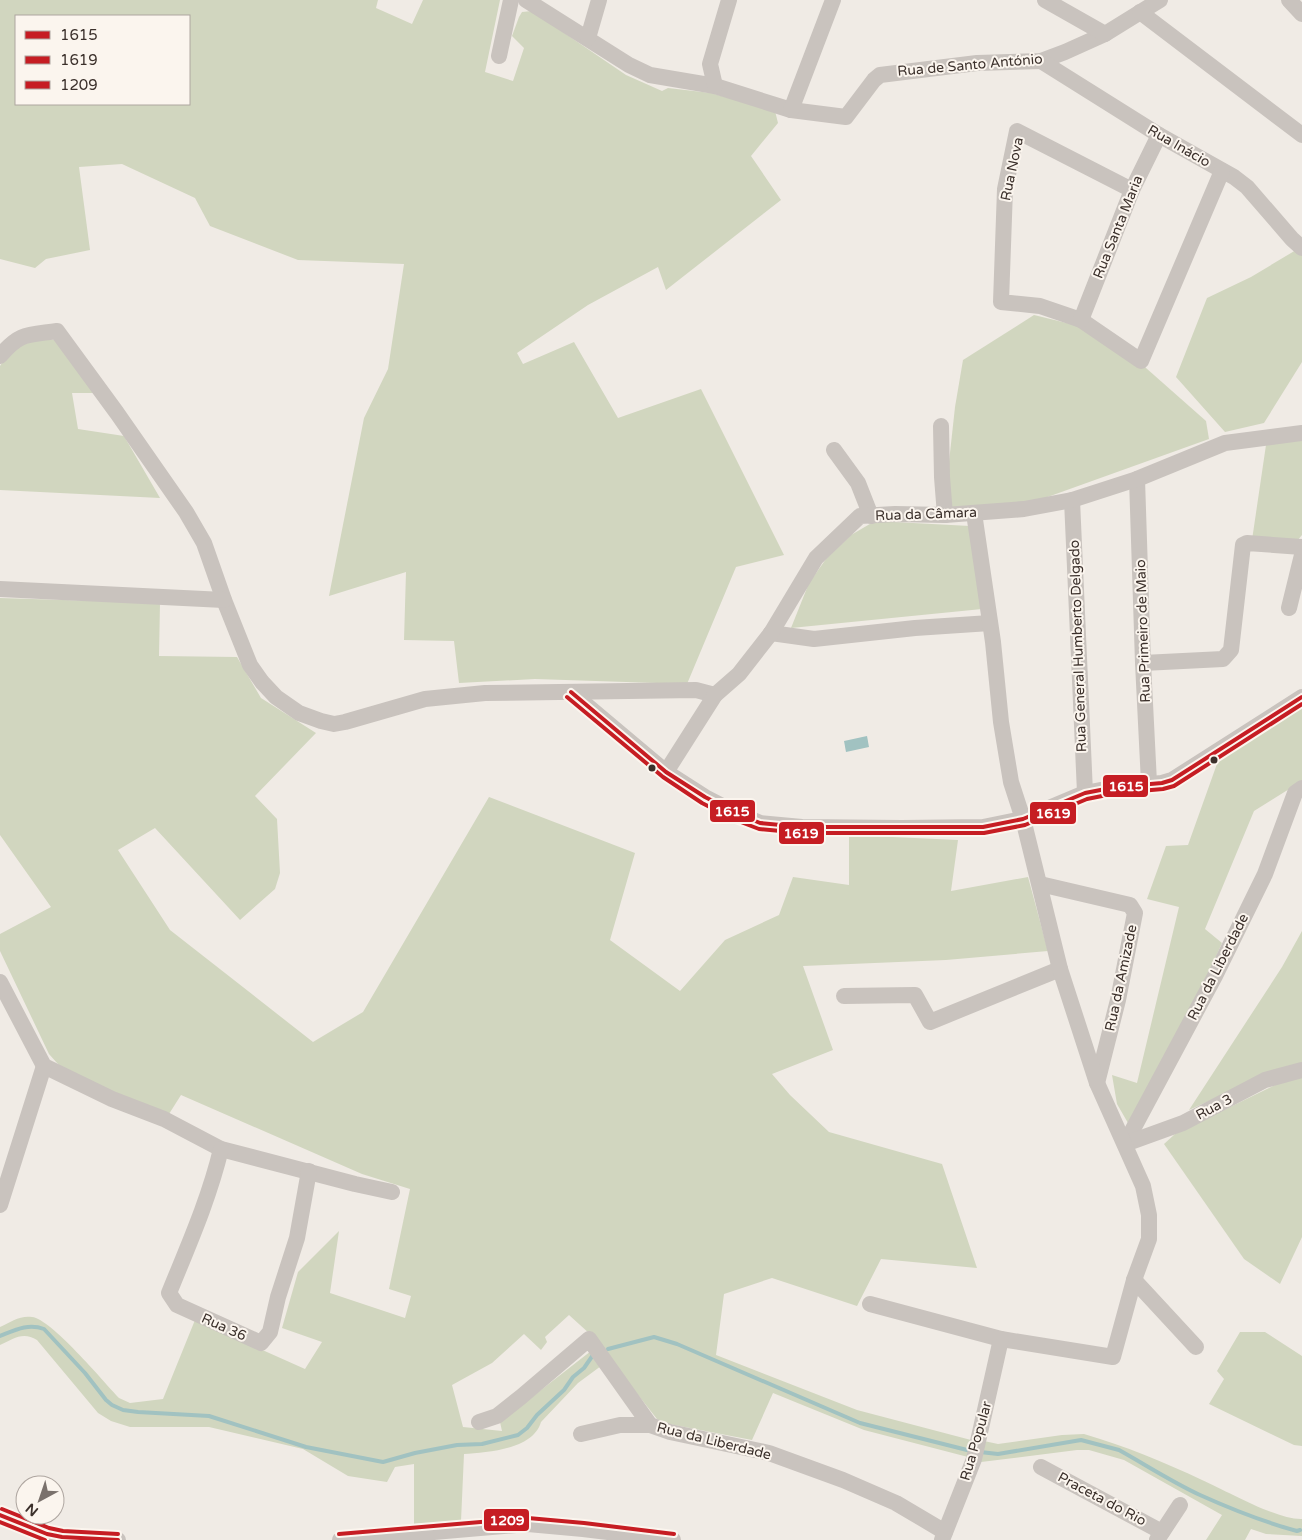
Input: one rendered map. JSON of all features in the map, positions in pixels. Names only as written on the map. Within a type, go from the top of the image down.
[{"type":"street","points":[[499,56],[512,0]]},
{"type":"street","points":[[526,0],[630,66],[650,75],[715,86],[791,110],[833,0]]},
{"type":"street","points":[[588,38],[599,0]]},
{"type":"street","points":[[715,86],[710,64],[729,0]]},
{"type":"street","points":[[1045,0],[1105,34]]},
{"type":"street","name":"Rua de Santo António","points":[[791,110],[846,117],[874,80],[880,75],[977,63],[1041,61],[1105,34],[1160,0]]},
{"type":"street","points":[[1289,0],[1302,14]]},
{"type":"street","points":[[1140,12],[1302,135]]},
{"type":"street","name":"Rua Inácio","points":[[1041,61],[1159,135],[1247,187],[1302,248]]},
{"type":"street","name":"Rua Nova","points":[[1081,320],[1040,306],[1001,302],[1005,190],[1017,132],[1132,190]]},
{"type":"street","name":"Rua Santa Maria","points":[[1081,320],[1132,190],[1159,135]]},
{"type":"street","points":[[1081,320],[1141,361],[1222,171]]},
{"type":"street","points":[[0,356],[14,340],[24,335],[57,331],[118,414],[186,512],[204,543],[250,665],[276,697],[299,713],[334,724],[425,699],[485,694],[696,690],[715,695]]},
{"type":"street","points":[[942,426],[942,477],[945,515]]},
{"type":"street","name":"Rua da Câmara","points":[[666,772],[715,695],[739,674],[771,633],[816,558],[860,516],[974,513],[1024,509],[1072,500],[1137,479],[1225,444],[1302,433]]},
{"type":"street","points":[[834,450],[858,483],[871,516]]},
{"type":"street","name":"Rua Primeiro de Maio","points":[[1137,479],[1149,783]]},
{"type":"street","name":"Rua General Humberto Delgado","points":[[1072,500],[1085,793]]},
{"type":"street","points":[[870,1304],[1001,1340],[1113,1357],[1134,1280],[1149,1239],[1149,1215],[1142,1186],[1097,1084],[1060,969],[1023,818],[1011,782],[1001,722],[990,623],[974,513]]},
{"type":"street","points":[[1143,663],[1222,659],[1231,650],[1243,545],[1247,543],[1302,547]]},
{"type":"street","points":[[1289,608],[1302,555]]},
{"type":"street","points":[[0,589],[224,600]]},
{"type":"street","points":[[771,633],[814,639],[915,628],[990,623]]},
{"type":"street","points":[[571,692],[666,772],[736,813],[760,823],[783,826],[902,828],[983,827],[1023,818],[1085,793],[1172,780],[1302,697]]},
{"type":"street","name":"Rua da Liberdade","points":[[1125,1144],[1215,976],[1253,900],[1265,874],[1295,793],[1302,788]]},
{"type":"street","name":"Rua da Amizade","points":[[1040,884],[1130,904],[1135,913],[1118,1000],[1097,1084]]},
{"type":"street","points":[[844,996],[915,995],[930,1022],[1060,969]]},
{"type":"street","points":[[0,982],[44,1066],[112,1099],[164,1119],[221,1149],[392,1192]]},
{"type":"street","points":[[0,1205],[44,1066]]},
{"type":"street","name":"Rua 3","points":[[1125,1144],[1184,1123],[1265,1080],[1302,1070]]},
{"type":"street","name":"Rua 36","points":[[221,1149],[204,1204],[169,1294],[177,1305],[261,1343],[270,1332],[278,1297],[297,1238],[309,1171]]},
{"type":"street","points":[[1134,1280],[1196,1347]]},
{"type":"street","name":"Rua da Liberdade","points":[[479,1422],[497,1416],[521,1398],[589,1339],[650,1425],[670,1432],[769,1453],[843,1480],[896,1504],[944,1536]]},
{"type":"street","name":"Rua Popular","points":[[944,1536],[974,1459],[1001,1340]]},
{"type":"street","points":[[581,1434],[620,1426],[650,1425]]},
{"type":"street","name":"Praceta do Rio","points":[[1041,1467],[1159,1536]]},
{"type":"street","points":[[1159,1536],[1180,1505]]},
{"type":"street","points":[[0,1515],[47,1534],[62,1537],[118,1540]]},
{"type":"street","points":[[340,1540],[528,1524],[672,1540]]},
{"type":"green space","points":[[0,0],[378,0],[376,8],[412,24],[423,0],[500,0],[485,72],[513,81],[524,48],[512,36],[522,12],[532,11],[626,75],[662,91],[668,88],[711,93],[775,111],[778,123],[751,156],[781,200],[666,290],[658,267],[588,305],[517,353],[523,364],[574,342],[618,418],[701,389],[784,555],[736,567],[687,684],[535,679],[459,683],[454,641],[404,640],[406,572],[329,596],[364,418],[388,369],[404,264],[298,260],[210,226],[195,198],[122,164],[79,167],[90,250],[46,259],[35,268],[0,259]]},
{"type":"green space","points":[[1296,250],[1302,254],[1302,362],[1264,423],[1225,432],[1176,377],[1207,298],[1251,277]]},
{"type":"green space","points":[[1034,315],[1083,327],[1146,368],[1206,421],[1209,439],[1028,504],[952,509],[948,471],[955,407],[963,360]]},
{"type":"green space","points":[[44,339],[56,340],[94,393],[72,393],[78,429],[124,436],[160,498],[0,490],[0,366],[18,346]]},
{"type":"green space","points":[[1302,439],[1302,535],[1297,541],[1252,540],[1266,445]]},
{"type":"green space","points":[[875,521],[970,526],[982,609],[791,628],[809,583],[826,559],[851,535]]},
{"type":"green space","points":[[0,598],[160,603],[159,656],[237,657],[261,698],[316,733],[255,796],[277,819],[280,873],[275,889],[240,920],[155,828],[118,850],[170,930],[313,1042],[363,1012],[489,797],[635,853],[610,940],[680,991],[725,940],[779,915],[793,877],[849,885],[849,835],[958,840],[951,891],[1028,877],[1048,951],[946,960],[803,966],[833,1050],[772,1074],[790,1095],[829,1132],[942,1164],[977,1268],[881,1259],[857,1306],[772,1278],[724,1294],[716,1355],[857,1410],[971,1440],[968,1457],[864,1430],[773,1393],[752,1440],[664,1423],[657,1419],[613,1363],[601,1344],[569,1315],[545,1337],[547,1342],[541,1350],[524,1334],[492,1363],[452,1385],[463,1427],[502,1431],[500,1422],[591,1351],[601,1366],[578,1383],[541,1422],[529,1439],[508,1448],[464,1454],[461,1521],[414,1524],[414,1464],[395,1467],[387,1482],[348,1476],[303,1449],[209,1427],[130,1427],[111,1421],[98,1413],[37,1340],[32,1337],[23,1336],[0,1345],[0,1327],[24,1317],[41,1320],[64,1339],[119,1398],[130,1403],[163,1399],[195,1320],[305,1369],[322,1342],[282,1328],[298,1272],[339,1231],[330,1293],[405,1318],[411,1296],[389,1289],[410,1189],[362,1174],[181,1095],[169,1114],[72,1075],[49,1054],[0,951],[0,934],[51,907],[0,835]]},
{"type":"green space","points":[[1302,708],[1302,781],[1254,811],[1205,929],[1222,943],[1168,1063],[1128,1123],[1117,1104],[1112,1075],[1137,1083],[1179,907],[1147,899],[1166,846],[1188,845],[1218,761]]},
{"type":"green space","points":[[1302,931],[1302,1063],[1264,1076],[1189,1110],[1282,967]]},
{"type":"green space","points":[[1302,1077],[1302,1237],[1280,1284],[1244,1259],[1164,1144],[1175,1134],[1277,1084]]},
{"type":"green space","points":[[1240,1332],[1265,1332],[1302,1356],[1302,1446],[1294,1445],[1209,1404],[1224,1379],[1217,1371]]},
{"type":"green space","points":[[1084,1434],[1188,1473],[1266,1510],[1279,1515],[1302,1519],[1302,1536],[1266,1534],[1251,1529],[1245,1540],[1206,1540],[1222,1515],[1124,1460],[1089,1450],[981,1462],[984,1441],[998,1444],[1062,1435]]},
{"type":"water","points":[[867,736],[869,747],[846,752],[844,741]]},
{"type":"waterway","points":[[0,1336],[27,1327],[44,1329],[85,1373],[106,1400],[123,1410],[209,1416],[306,1447],[383,1462],[415,1453],[457,1445],[482,1444],[518,1435],[564,1390],[593,1355]]},
{"type":"waterway","points":[[608,1349],[654,1337],[677,1344],[860,1423],[971,1451]]},
{"type":"waterway","points":[[980,1452],[998,1454],[1081,1440],[1119,1450],[1179,1485],[1248,1515],[1272,1524],[1297,1531],[1300,1530]]},
{"type":"transit line","name":"1615","points":[[571,692],[666,772],[705,797],[760,823],[802,827],[983,827],[1023,819],[1085,793],[1116,787],[1162,783],[1172,780],[1302,697]]},
{"type":"transit line","name":"1619","points":[[567,697],[663,777],[702,803],[733,819],[759,829],[802,833],[984,833],[1025,825],[1087,799],[1117,793],[1163,789],[1174,786],[1302,704]]},
{"type":"transit line","name":"1209","points":[[2,1509],[49,1528],[63,1531],[118,1534]]},
{"type":"transit line","name":"1615","points":[[0,1515],[47,1534],[62,1537],[118,1540]]},
{"type":"transit line","name":"1209","points":[[339,1534],[528,1518],[674,1534]]},
{"type":"transit line","name":"1619","points":[[0,1522],[45,1540]]}]
